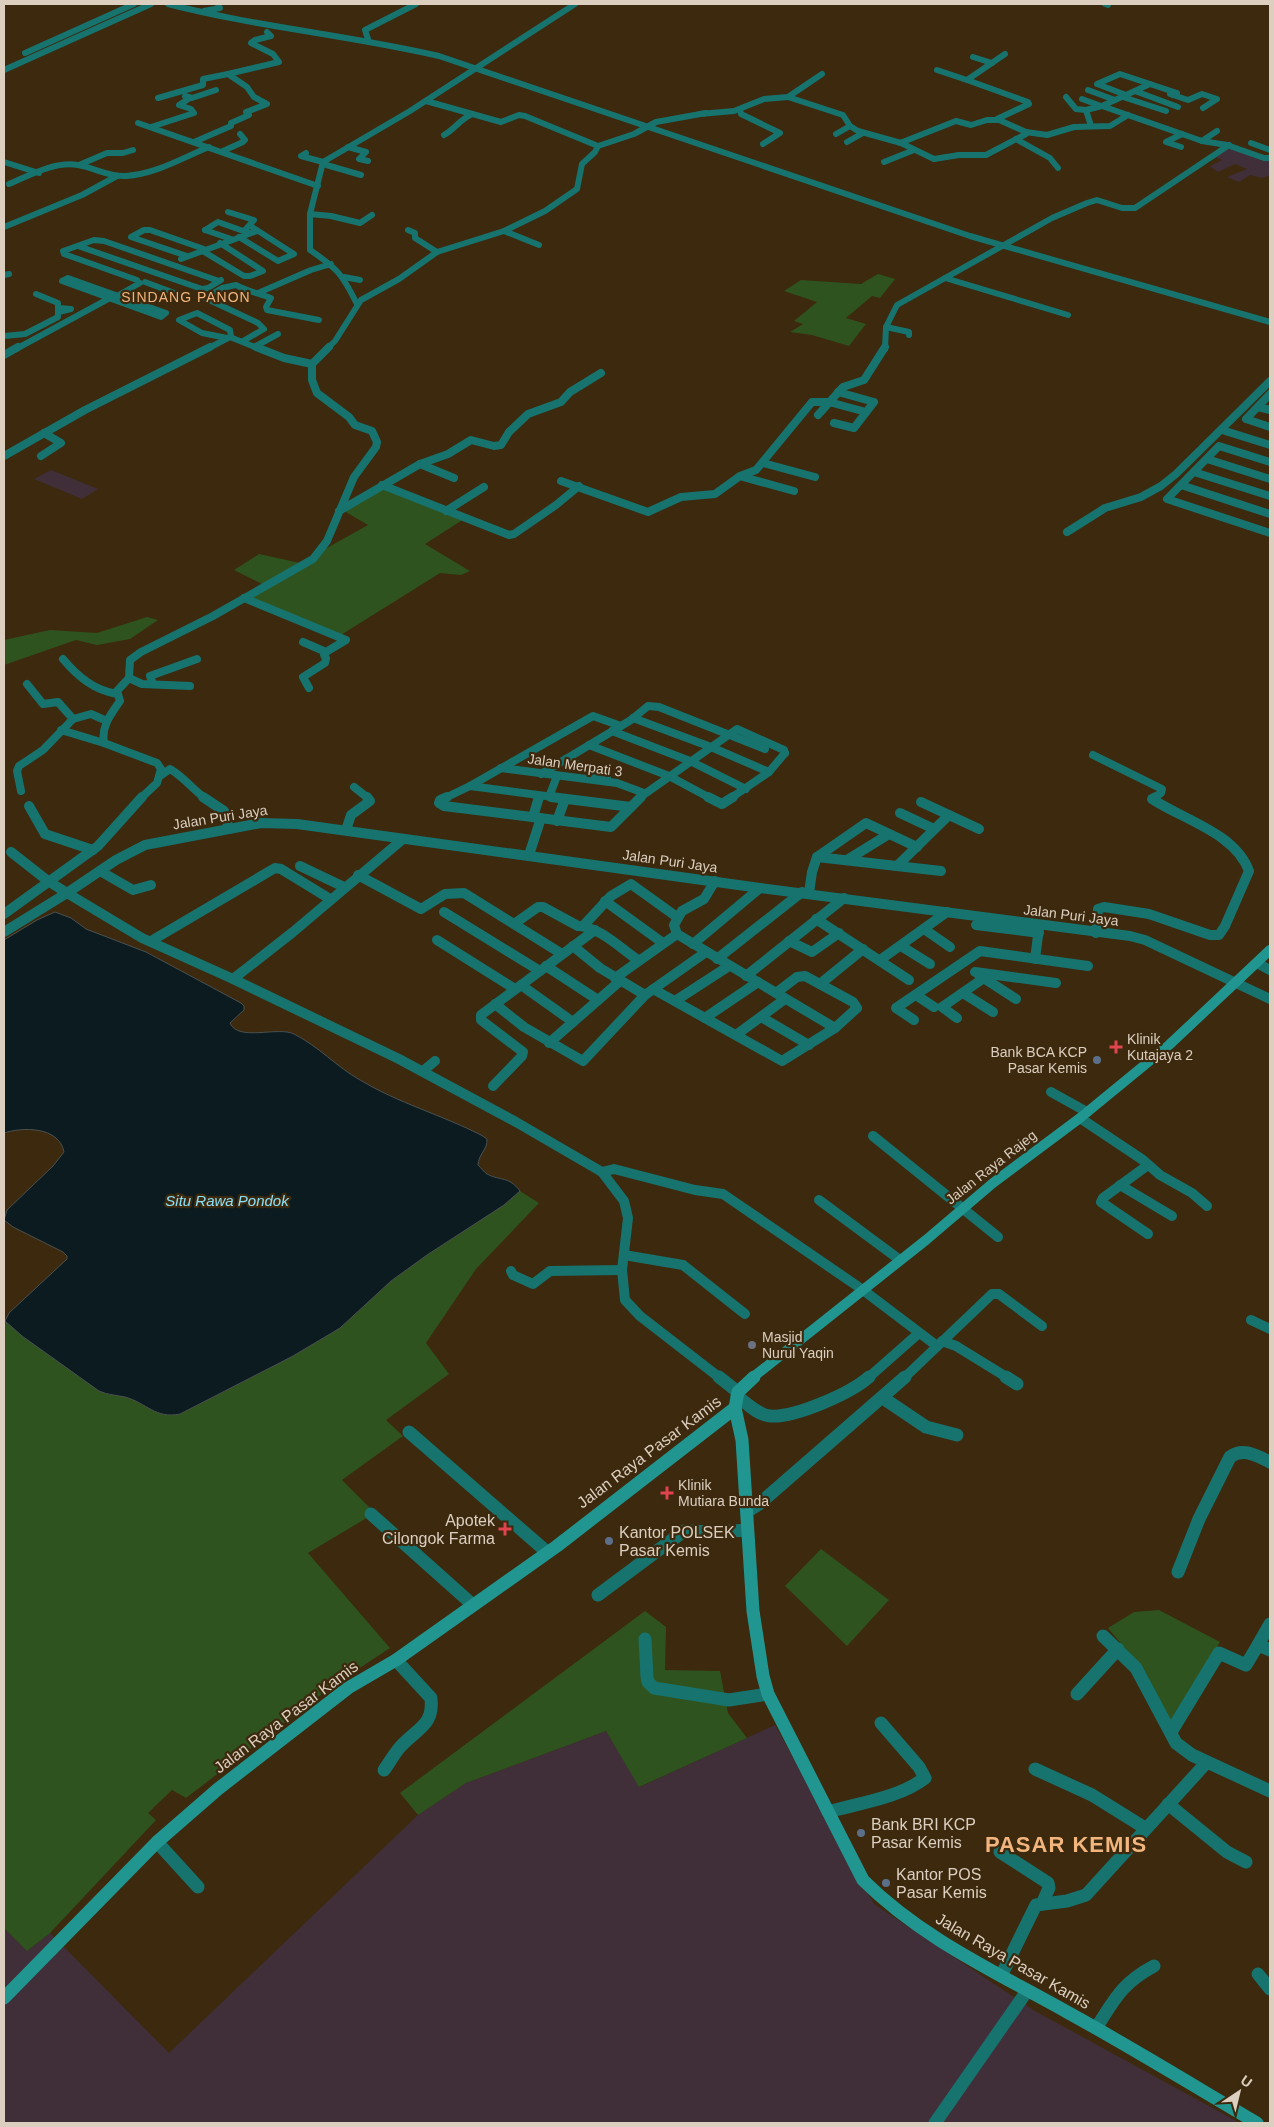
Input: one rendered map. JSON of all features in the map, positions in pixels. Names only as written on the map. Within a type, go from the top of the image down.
[{"type":"main road","name":"Jalan Raya Rajeg","points":[[737,1399],[763,1369],[825,1322],[961,1209],[1083,1115],[1180,1036],[1270,950]]},
{"type":"main road","name":"Jalan Raya Pasar Kamis","points":[[737,1399],[748,1511],[747,1530],[753,1611],[763,1676],[768,1694],[863,1880],[885,1902],[941,1942],[1096,2028],[1257,2123]]},
{"type":"main road","name":"Jalan Raya Pasar Kamis","points":[[4,1998],[157,1842],[218,1789],[348,1688],[396,1660],[547,1552],[737,1399]]},
{"type":"street","points":[[4,63],[134,4]]},
{"type":"street","points":[[147,4],[158,4]]},
{"type":"street","points":[[4,70],[151,4]]},
{"type":"street","points":[[168,4],[227,19],[394,46],[470,73]]},
{"type":"street","points":[[368,39],[365,30],[416,4]]},
{"type":"street","points":[[357,304],[344,277],[331,264],[310,250],[310,214],[323,163],[426,101],[555,15],[575,4]]},
{"type":"street","points":[[158,98],[203,85],[203,79],[279,62],[273,54],[251,43],[269,34],[277,41]]},
{"type":"street","points":[[330,36],[368,39],[439,56],[1004,246],[1270,322]]},
{"type":"street","points":[[967,80],[1005,54]]},
{"type":"street","points":[[973,57],[992,63]]},
{"type":"street","points":[[936,70],[1029,103],[999,117],[998,120]]},
{"type":"street","points":[[194,142],[249,115],[246,112],[267,104],[254,97],[247,88],[228,74]]},
{"type":"street","points":[[426,101],[501,122],[519,115],[525,116],[598,146],[634,134],[667,119],[740,109],[764,100],[788,97],[822,74]]},
{"type":"street","points":[[1166,111],[1096,84],[1118,74],[1135,78],[1173,95],[1190,100],[1200,94],[1217,100],[1203,108]]},
{"type":"street","points":[[1127,82],[1135,78]]},
{"type":"street","points":[[1066,97],[1076,109],[1086,110],[1102,106],[1148,85]]},
{"type":"street","points":[[1111,90],[1119,86]]},
{"type":"street","points":[[150,127],[194,113],[191,109],[179,105],[190,98],[216,90]]},
{"type":"street","points":[[1088,90],[1114,100]]},
{"type":"street","points":[[1134,91],[1178,107]]},
{"type":"street","points":[[178,92],[190,98]]},
{"type":"street","points":[[788,97],[843,115],[850,126],[863,133],[900,143],[934,159],[959,155],[981,155],[1026,134],[1026,132]]},
{"type":"street","points":[[1082,99],[1119,112],[1127,112],[1202,142],[1229,145],[1264,158],[1270,158]]},
{"type":"street","points":[[1133,106],[1140,102]]},
{"type":"street","points":[[1139,116],[1155,108]]},
{"type":"street","points":[[740,109],[741,114],[780,132],[763,144]]},
{"type":"street","points":[[1086,110],[1091,126]]},
{"type":"street","points":[[900,143],[956,121],[971,125],[986,120],[998,120],[1026,132],[1047,135],[1074,127],[1110,126],[1127,112]]},
{"type":"street","points":[[444,135],[452,130],[458,121],[472,114]]},
{"type":"street","points":[[138,123],[223,151],[318,186]]},
{"type":"street","points":[[836,134],[850,126]]},
{"type":"street","points":[[1202,142],[1217,131]]},
{"type":"street","points":[[847,142],[863,133]]},
{"type":"street","points":[[223,151],[243,142],[245,140],[240,134]]},
{"type":"street","points":[[1181,148],[1166,142],[1182,134]]},
{"type":"street","points":[[1016,138],[1050,158],[1058,168]]},
{"type":"street","points":[[1251,143],[1270,150]]},
{"type":"street","points":[[818,415],[846,385],[864,380],[869,374],[885,350],[886,327],[897,305],[1052,218],[1094,200],[1122,208],[1135,208],[1229,145]]},
{"type":"street","points":[[104,743],[103,734],[107,721],[120,701],[117,694],[119,687],[129,678],[129,662],[132,658],[313,559],[320,551],[335,523],[345,494],[376,448],[377,442],[375,434],[355,425],[342,412],[317,393],[312,380],[312,364],[334,341],[357,304],[367,295],[415,269],[438,252],[504,231],[545,211],[577,189],[582,164],[595,152],[598,146]]},
{"type":"street","points":[[8,184],[62,165],[79,165],[116,176],[140,174],[209,147]]},
{"type":"street","points":[[348,147],[366,152],[358,159],[368,162]]},
{"type":"street","points":[[79,165],[107,153],[123,153],[133,150]]},
{"type":"street","points":[[884,162],[914,150]]},
{"type":"street","points":[[306,152],[300,156],[361,175]]},
{"type":"street","points":[[4,162],[39,173]]},
{"type":"street","points":[[4,227],[82,195],[116,176]]},
{"type":"street","points":[[228,212],[249,227]]},
{"type":"street","points":[[310,214],[331,216],[360,223],[372,215]]},
{"type":"street","points":[[231,239],[205,230],[218,222],[249,227],[294,252],[292,255],[278,261],[238,237]]},
{"type":"street","points":[[4,355],[171,264],[202,249],[238,237],[249,227]]},
{"type":"street","points":[[187,256],[131,237],[147,230],[172,238],[202,249],[244,276],[261,272],[263,269],[220,243]]},
{"type":"street","points":[[408,230],[415,233],[415,238],[438,252]]},
{"type":"street","points":[[504,231],[539,245]]},
{"type":"street","points":[[172,238],[188,237],[213,246]]},
{"type":"street","points":[[188,298],[62,252],[63,250],[94,240],[104,241],[193,272],[203,269],[220,281],[228,284]]},
{"type":"street","points":[[78,246],[202,289],[208,288],[220,281]]},
{"type":"street","points":[[258,293],[311,270],[331,264]]},
{"type":"street","points":[[344,277],[360,280]]},
{"type":"street","points":[[945,278],[1068,315]]},
{"type":"street","points":[[65,279],[139,306]]},
{"type":"street","points":[[243,341],[264,329],[258,324],[205,298],[222,288],[236,285],[251,293],[258,293],[272,299],[266,307],[267,310],[319,320]]},
{"type":"street","points":[[4,336],[25,334],[58,317],[58,303],[36,294]]},
{"type":"street","points":[[59,310],[80,308],[87,310]]},
{"type":"street","points":[[230,337],[232,334],[230,330],[197,313],[193,313],[180,320],[188,327],[205,334],[230,337],[284,358],[312,364]]},
{"type":"street","points":[[886,327],[909,332],[909,335]]},
{"type":"street","points":[[256,346],[278,334]]},
{"type":"street","points":[[5,454],[230,337]]},
{"type":"street","points":[[339,511],[420,464],[448,454],[471,440],[494,446],[501,445],[509,432],[528,414],[561,402],[570,392],[601,373]]},
{"type":"street","points":[[1070,533],[1108,510],[1121,507],[1124,503],[1161,486],[1222,430],[1270,381]]},
{"type":"street","points":[[834,423],[854,428],[864,418],[874,402],[838,392]]},
{"type":"street","points":[[1270,395],[1246,419],[1270,427]]},
{"type":"street","points":[[562,481],[648,512],[680,498],[715,494],[740,476],[751,474],[809,404],[816,401],[830,402],[866,412]]},
{"type":"street","points":[[1258,407],[1270,410]]},
{"type":"street","points":[[1222,430],[1270,445]]},
{"type":"street","points":[[41,456],[62,443],[44,433]]},
{"type":"street","points":[[1270,462],[1219,446],[1167,499],[1270,533]]},
{"type":"street","points":[[1207,459],[1270,479]]},
{"type":"street","points":[[762,463],[815,477]]},
{"type":"street","points":[[420,464],[454,478]]},
{"type":"street","points":[[1194,472],[1270,496]]},
{"type":"street","points":[[740,476],[794,490]]},
{"type":"street","points":[[382,485],[502,533],[514,534],[556,505],[579,486]]},
{"type":"street","points":[[1181,485],[1270,515],[1258,529]]},
{"type":"street","points":[[446,511],[484,486]]},
{"type":"street","points":[[244,598],[346,639],[326,652],[324,655],[326,658],[325,663],[302,677],[309,688]]},
{"type":"street","points":[[303,642],[326,652]]},
{"type":"street","points":[[63,659],[90,685],[100,690],[117,694]]},
{"type":"street","points":[[153,684],[150,676],[152,674],[197,659]]},
{"type":"street","points":[[129,678],[142,684],[190,686]]},
{"type":"street","points":[[28,684],[42,703],[46,705],[54,701],[58,702],[73,719]]},
{"type":"street","points":[[541,774],[621,726],[633,718],[645,706],[655,706],[730,734]]},
{"type":"street","points":[[21,791],[17,770],[19,766],[43,750],[73,719],[91,714],[107,721]]},
{"type":"street","points":[[589,745],[669,776],[722,804],[770,772],[785,753],[784,750],[740,730],[730,734],[710,747],[669,776],[644,793],[612,827],[444,806],[439,803],[440,800],[470,786],[593,716],[621,726]]},
{"type":"street","points":[[633,718],[770,772]]},
{"type":"street","points":[[4,914],[92,850],[134,804],[157,783],[160,776],[160,769],[157,764],[104,743],[61,730]]},
{"type":"street","points":[[612,731],[690,761],[746,789]]},
{"type":"street","points":[[1093,755],[1162,789],[1161,793],[1152,799],[1203,826],[1230,846],[1246,860],[1249,871],[1225,926],[1219,935],[1210,935],[1142,912],[1104,907],[1099,908],[1097,913],[1096,929]]},
{"type":"street","points":[[566,759],[617,783]]},
{"type":"street","name":"Jalan Merpati 3","points":[[501,768],[617,783],[644,793]]},
{"type":"street","points":[[160,776],[170,770],[182,776],[197,792],[224,811],[229,829]]},
{"type":"street","points":[[530,852],[544,796],[556,776]]},
{"type":"street","points":[[470,786],[631,807]]},
{"type":"street","points":[[349,823],[369,799],[354,787]]},
{"type":"street","points":[[557,821],[565,799]]},
{"type":"street","points":[[921,802],[980,829]]},
{"type":"street","points":[[29,806],[45,834],[92,850]]},
{"type":"street","points":[[900,813],[934,829]]},
{"type":"street","points":[[898,865],[949,815]]},
{"type":"street","name":"Jalan Puri Jaya","points":[[4,932],[100,871],[145,845],[261,823],[349,823],[403,839],[530,852],[760,888],[807,891],[947,912],[1039,929],[1096,929],[1145,940],[1240,979],[1270,999]]},
{"type":"street","points":[[717,959],[807,891],[817,858],[866,823],[917,847]]},
{"type":"street","points":[[847,860],[889,834]]},
{"type":"street","points":[[233,979],[293,932],[358,875],[403,839]]},
{"type":"street","points":[[11,852],[48,881],[147,939],[423,1071],[602,1172],[626,1203],[628,1222],[622,1270],[623,1294],[631,1307],[737,1399],[751,1407],[769,1416],[795,1412],[827,1401],[854,1388],[867,1379],[919,1333]]},
{"type":"street","points":[[817,858],[898,865],[941,872]]},
{"type":"street","points":[[300,866],[344,887]]},
{"type":"street","points":[[147,939],[275,868],[281,869],[330,899]]},
{"type":"street","points":[[100,871],[134,890],[151,885]]},
{"type":"street","points":[[358,875],[421,909],[443,894],[451,892],[464,893],[562,954]]},
{"type":"street","points":[[715,881],[704,899],[682,911],[677,917],[674,925],[677,934],[835,1028]]},
{"type":"street","points":[[584,925],[605,901],[625,886],[631,884],[677,917]]},
{"type":"street","points":[[693,944],[760,888]]},
{"type":"street","points":[[746,976],[844,898]]},
{"type":"street","points":[[605,901],[663,943]]},
{"type":"street","points":[[514,924],[541,906],[578,926],[584,925],[595,930],[638,960]]},
{"type":"street","points":[[444,912],[598,1000]]},
{"type":"street","points":[[880,960],[947,912]]},
{"type":"street","points":[[816,919],[909,980]]},
{"type":"street","points":[[976,925],[1039,929],[1035,958]]},
{"type":"street","points":[[924,929],[950,947]]},
{"type":"street","points":[[492,1086],[522,1056],[522,1052],[481,1020],[481,1015],[595,930]]},
{"type":"street","points":[[789,941],[812,952],[839,933]]},
{"type":"street","points":[[549,1043],[598,1000],[638,960],[677,934]]},
{"type":"street","points":[[437,940],[518,987],[573,1022]]},
{"type":"street","points":[[574,946],[617,979],[675,1001],[782,1061],[835,1028],[856,1010],[857,1006],[801,975],[776,993]]},
{"type":"street","points":[[901,946],[930,964]]},
{"type":"street","points":[[820,984],[863,949]]},
{"type":"street","points":[[914,1020],[896,1008],[980,950],[1088,966]]},
{"type":"street","points":[[496,1004],[524,1027],[582,1061],[649,992],[706,952]]},
{"type":"street","points":[[962,963],[1012,996],[1028,980]]},
{"type":"street","points":[[1255,965],[1270,970]]},
{"type":"street","points":[[675,1001],[728,966]]},
{"type":"street","points":[[980,975],[1056,983]]},
{"type":"street","points":[[957,1018],[942,1007],[963,993],[980,975]]},
{"type":"street","points":[[705,1018],[758,982]]},
{"type":"street","points":[[963,993],[993,1012]]},
{"type":"street","points":[[916,995],[934,1007]]},
{"type":"street","points":[[736,1035],[785,998]]},
{"type":"street","points":[[761,1016],[809,1045]]},
{"type":"street","points":[[423,1071],[435,1061]]},
{"type":"street","points":[[1051,1092],[1160,1175],[1192,1193],[1207,1206]]},
{"type":"street","points":[[873,1136],[998,1237]]},
{"type":"street","points":[[1148,1164],[1102,1198],[1101,1202],[1148,1234]]},
{"type":"street","points":[[602,1172],[614,1168],[695,1190],[723,1194],[863,1290],[919,1333],[939,1343],[956,1346],[1017,1384]]},
{"type":"street","points":[[1120,1185],[1172,1216]]},
{"type":"street","points":[[819,1200],[900,1260]]},
{"type":"street","points":[[624,1255],[683,1265],[745,1314]]},
{"type":"street","points":[[511,1271],[513,1275],[533,1284],[550,1271],[622,1270]]},
{"type":"street","points":[[748,1511],[804,1467],[883,1398],[994,1293],[999,1294],[1042,1326]]},
{"type":"street","points":[[1251,1320],[1270,1328]]},
{"type":"street","points":[[883,1398],[922,1427],[936,1432],[957,1435]]},
{"type":"street","points":[[409,1432],[547,1552]]},
{"type":"street","points":[[1178,1572],[1199,1519],[1230,1457],[1237,1452],[1250,1453],[1270,1462]]},
{"type":"street","points":[[371,1514],[473,1605]]},
{"type":"street","points":[[598,1595],[684,1531],[718,1532],[747,1530]]},
{"type":"street","points":[[1171,1732],[1220,1654],[1246,1666],[1270,1624]]},
{"type":"street","points":[[1103,1636],[1136,1668],[1176,1743],[1207,1762],[1270,1791]]},
{"type":"street","points":[[645,1639],[646,1677],[654,1688],[729,1700],[768,1694]]},
{"type":"street","points":[[1258,1644],[1270,1650]]},
{"type":"street","points":[[1077,1694],[1118,1649]]},
{"type":"street","points":[[384,1770],[404,1742],[428,1721],[434,1710],[431,1698],[396,1660]]},
{"type":"street","points":[[828,1812],[886,1795],[920,1783],[925,1778],[881,1723]]},
{"type":"street","points":[[1001,1976],[1036,1905],[1068,1902],[1086,1895],[1207,1762]]},
{"type":"street","points":[[1035,1769],[1101,1799],[1145,1828]]},
{"type":"street","points":[[1168,1804],[1227,1852],[1246,1862]]},
{"type":"street","points":[[157,1842],[198,1887]]},
{"type":"street","points":[[1000,1852],[1048,1882],[1049,1888],[1042,1904]]},
{"type":"street","points":[[1096,2028],[1121,1989],[1136,1976],[1154,1966]]},
{"type":"street","points":[[1258,1974],[1270,1989]]},
{"type":"street","points":[[935,2123],[1028,1991]]},
{"type":"shaded area","points":[[1227,146],[1270,157],[1270,175],[1262,178],[1250,175],[1239,182],[1227,177],[1247,169],[1235,164],[1218,172],[1210,166],[1222,160],[1212,155]]},
{"type":"shaded area","points":[[51,470],[98,489],[82,499],[34,479]]},
{"type":"shaded area","points":[[775,1725],[874,1904],[1035,2011],[1240,2123],[4,2123],[4,1928],[27,1951],[50,1933],[169,2053],[418,1815],[466,1783],[606,1731],[640,1787]]},
{"type":"green space","points":[[878,274],[895,279],[880,298],[872,296],[846,318],[866,324],[849,346],[812,335],[790,332],[803,324],[794,321],[817,302],[784,291],[801,280],[861,284]]},
{"type":"green space","points":[[382,486],[464,519],[425,544],[470,571],[461,575],[440,573],[341,635],[285,613],[250,596],[266,586],[234,570],[259,554],[300,563],[368,525],[344,511]]},
{"type":"green space","points":[[147,617],[158,620],[130,639],[97,645],[76,640],[4,665],[4,640],[50,630],[97,633]]},
{"type":"green space","points":[[520,1191],[539,1203],[476,1269],[426,1343],[449,1374],[386,1420],[403,1436],[342,1480],[375,1513],[308,1553],[390,1648],[331,1687],[186,1798],[172,1790],[148,1813],[156,1820],[50,1933],[27,1951],[4,1928],[4,1319],[99,1391],[125,1397],[151,1410],[164,1414],[180,1414],[293,1356],[340,1328],[391,1281],[504,1205]]},
{"type":"green space","points":[[821,1549],[889,1600],[847,1646],[785,1586]]},
{"type":"green space","points":[[1159,1610],[1220,1642],[1171,1727],[1147,1675],[1108,1628],[1134,1612]]},
{"type":"green space","points":[[645,1611],[666,1627],[665,1670],[720,1671],[728,1713],[747,1738],[639,1787],[606,1731],[466,1783],[418,1815],[400,1793]]},
{"type":"water","name":"Situ Rawa Pondok","points":[[55,912],[71,918],[86,929],[146,952],[241,1003],[244,1006],[244,1010],[230,1023],[234,1029],[250,1033],[287,1032],[294,1034],[311,1044],[352,1075],[375,1088],[481,1135],[487,1139],[487,1143],[478,1165],[487,1174],[512,1183],[520,1191],[504,1205],[391,1281],[340,1328],[293,1356],[180,1414],[164,1414],[151,1410],[125,1397],[99,1391],[22,1336],[5,1321],[9,1313],[67,1259],[63,1252],[13,1227],[4,1220],[7,1210],[53,1166],[64,1152],[61,1143],[55,1137],[39,1130],[20,1130],[4,1133],[4,940],[37,920]]},
{"type":"place","name":"Klinik Kutajaya 2","points":[[1116,1047]]},
{"type":"place","name":"Bank BCA KCP Pasar Kemis","points":[[1097,1060]]},
{"type":"place","name":"Masjid Nurul Yaqin","points":[[752,1345]]},
{"type":"place","name":"Klinik Mutiara Bunda","points":[[667,1493]]},
{"type":"place","name":"Apotek Cilongok Farma","points":[[505,1529]]},
{"type":"place","name":"Kantor POLSEK Pasar Kemis","points":[[609,1541]]},
{"type":"place","name":"Bank BRI KCP Pasar Kemis","points":[[861,1833]]},
{"type":"place","name":"Kantor POS Pasar Kemis","points":[[886,1883]]},
{"type":"district","name":"SINDANG PANON","points":[[186,297]]},
{"type":"district","name":"PASAR KEMIS","points":[[1066,1844]]}]
